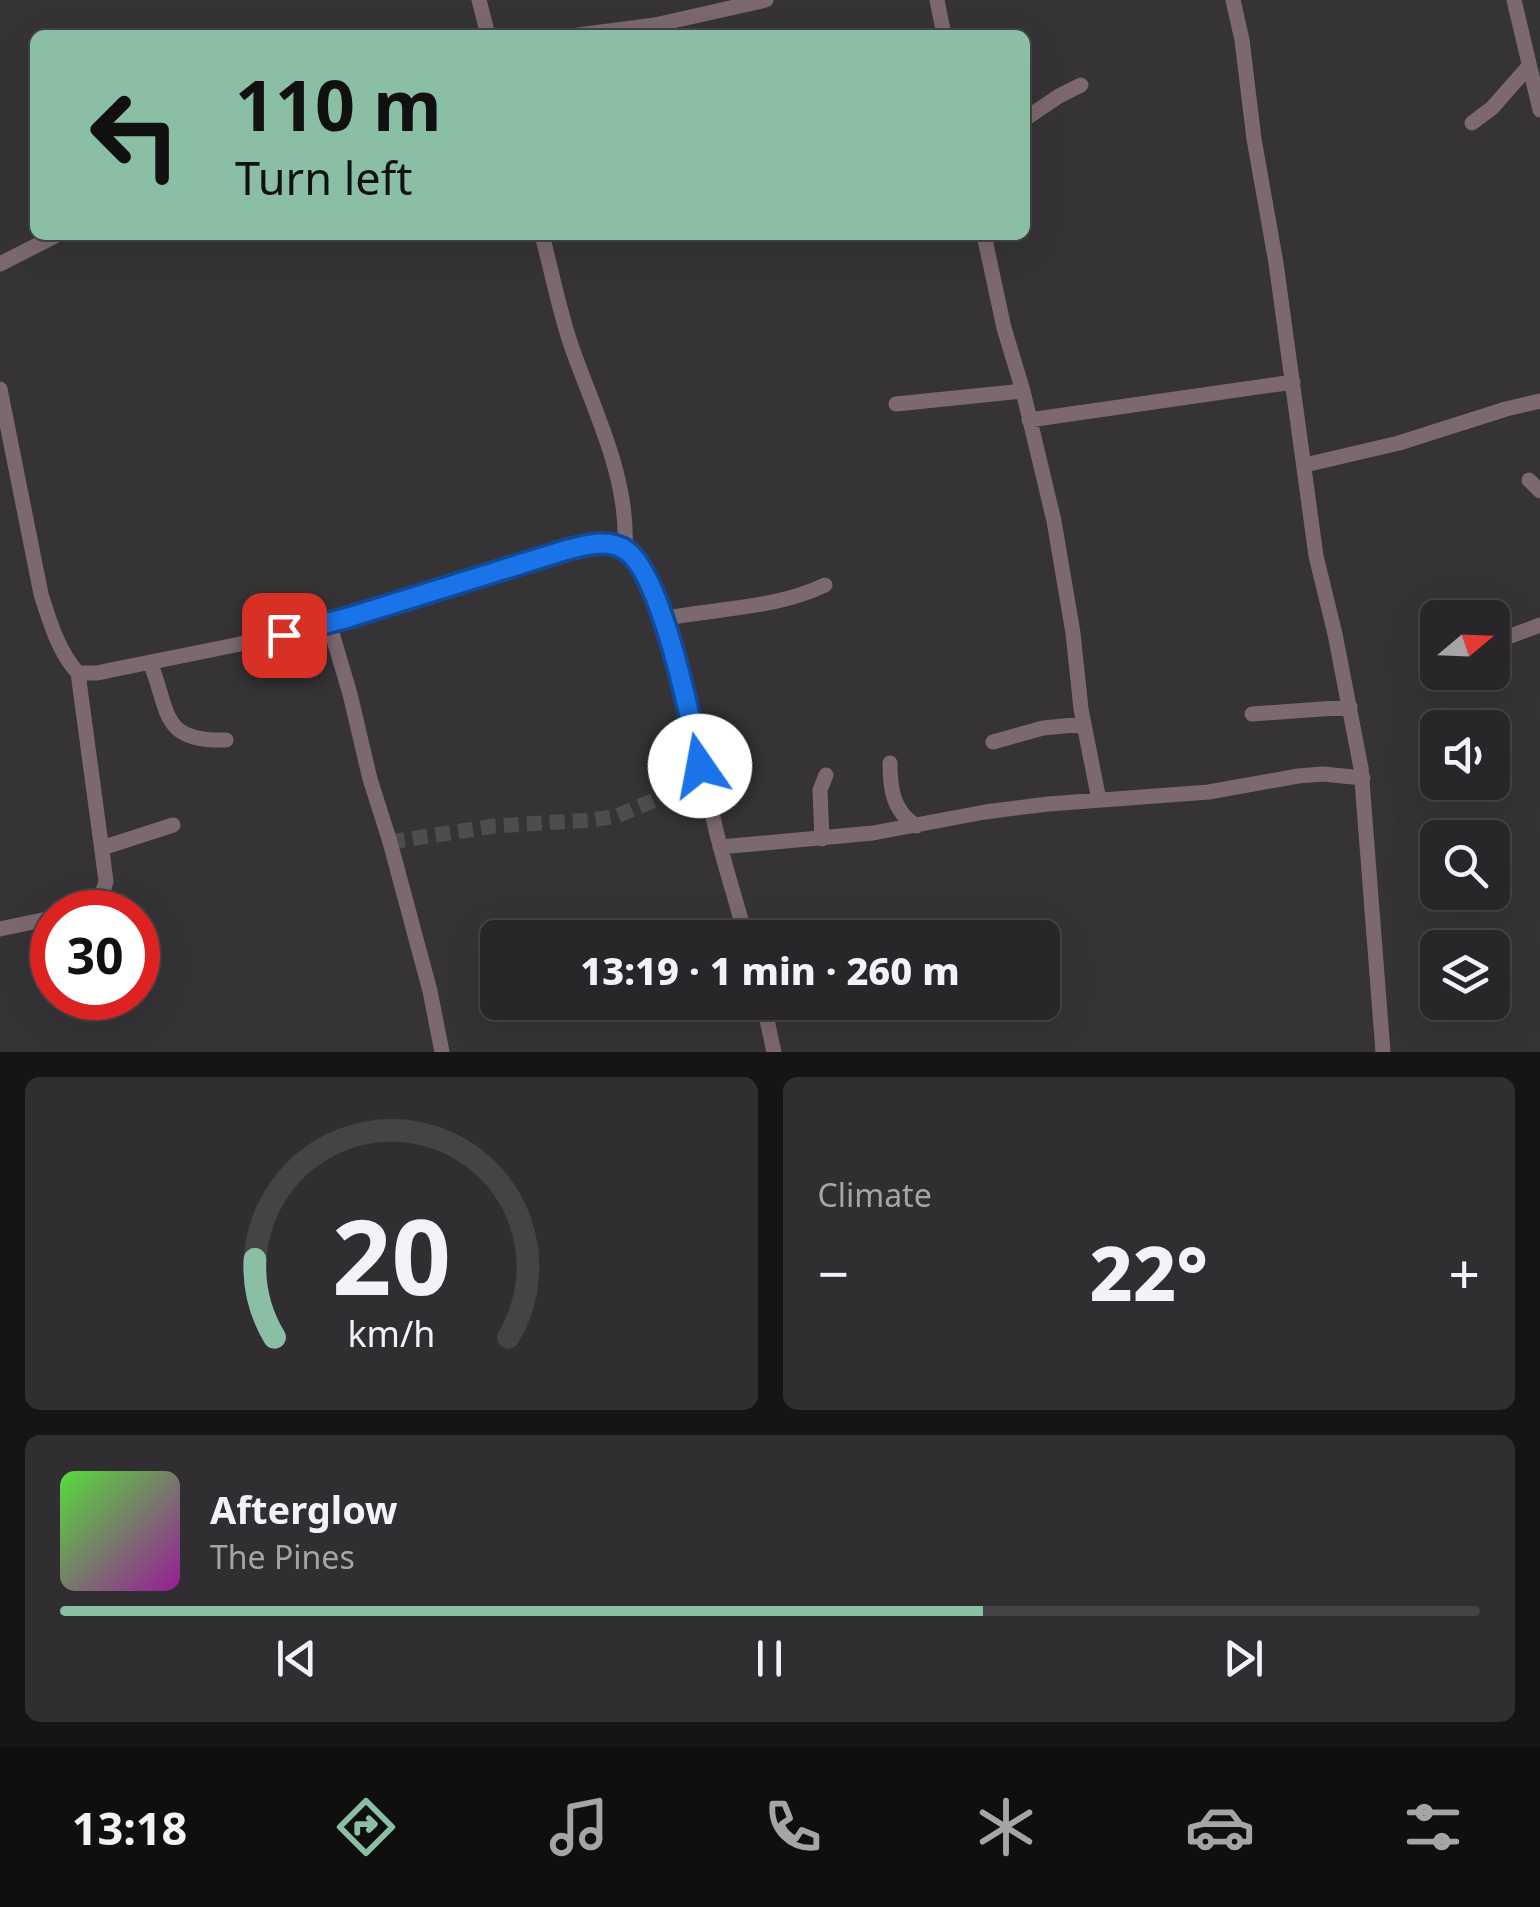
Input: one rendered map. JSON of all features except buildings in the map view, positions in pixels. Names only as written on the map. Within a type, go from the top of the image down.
[{"type":"street","points":[[479,0],[487,30]]},
{"type":"street","points":[[616,30],[766,0]]},
{"type":"street","points":[[937,0],[943,30]]},
{"type":"street","points":[[1233,0],[1276,263],[1316,556],[1363,778],[1383,1052]]},
{"type":"street","points":[[1514,0],[1540,110]]},
{"type":"street","points":[[1472,124],[1492,108],[1529,66]]},
{"type":"street","points":[[1030,116],[1081,84]]},
{"type":"street","points":[[0,264],[48,240]]},
{"type":"street","points":[[543,240],[570,342],[614,464],[626,526],[624,549]]},
{"type":"street","points":[[985,240],[1064,576],[1084,724],[1100,800]]},
{"type":"street","points":[[1029,420],[1292,382]]},
{"type":"street","points":[[0,389],[35,572],[52,626],[71,666],[78,672],[96,673],[230,648],[329,623],[566,550],[598,543],[624,549],[636,560],[663,619],[741,920]]},
{"type":"street","points":[[896,404],[1022,392]]},
{"type":"street","points":[[1304,466],[1540,401]]},
{"type":"street","points":[[663,619],[796,597],[824,585]]},
{"type":"street","points":[[329,623],[426,975],[442,1052]]},
{"type":"street","points":[[1510,636],[1540,626]]},
{"type":"street","points":[[150,662],[168,716],[179,731],[189,738],[226,740]]},
{"type":"street","points":[[78,672],[104,890]]},
{"type":"street","points":[[1252,714],[1350,707]]},
{"type":"street","points":[[993,742],[1044,728],[1084,724]]},
{"type":"street","points":[[890,763],[896,806],[917,826]]},
{"type":"street","points":[[720,847],[822,839],[984,812],[1209,792],[1323,774],[1363,778]]},
{"type":"street","points":[[822,839],[820,790],[826,775]]},
{"type":"street","points":[[102,848],[172,824]]},
{"type":"street","points":[[0,929],[30,923]]},
{"type":"street","points":[[766,1020],[774,1052]]},
{"type":"tunnel","points":[[390,842],[494,826],[617,816],[704,779]]},
{"type":"route","points":[[284,635],[519,563],[598,543],[611,544],[636,560],[661,612],[674,650],[700,766]]}]
